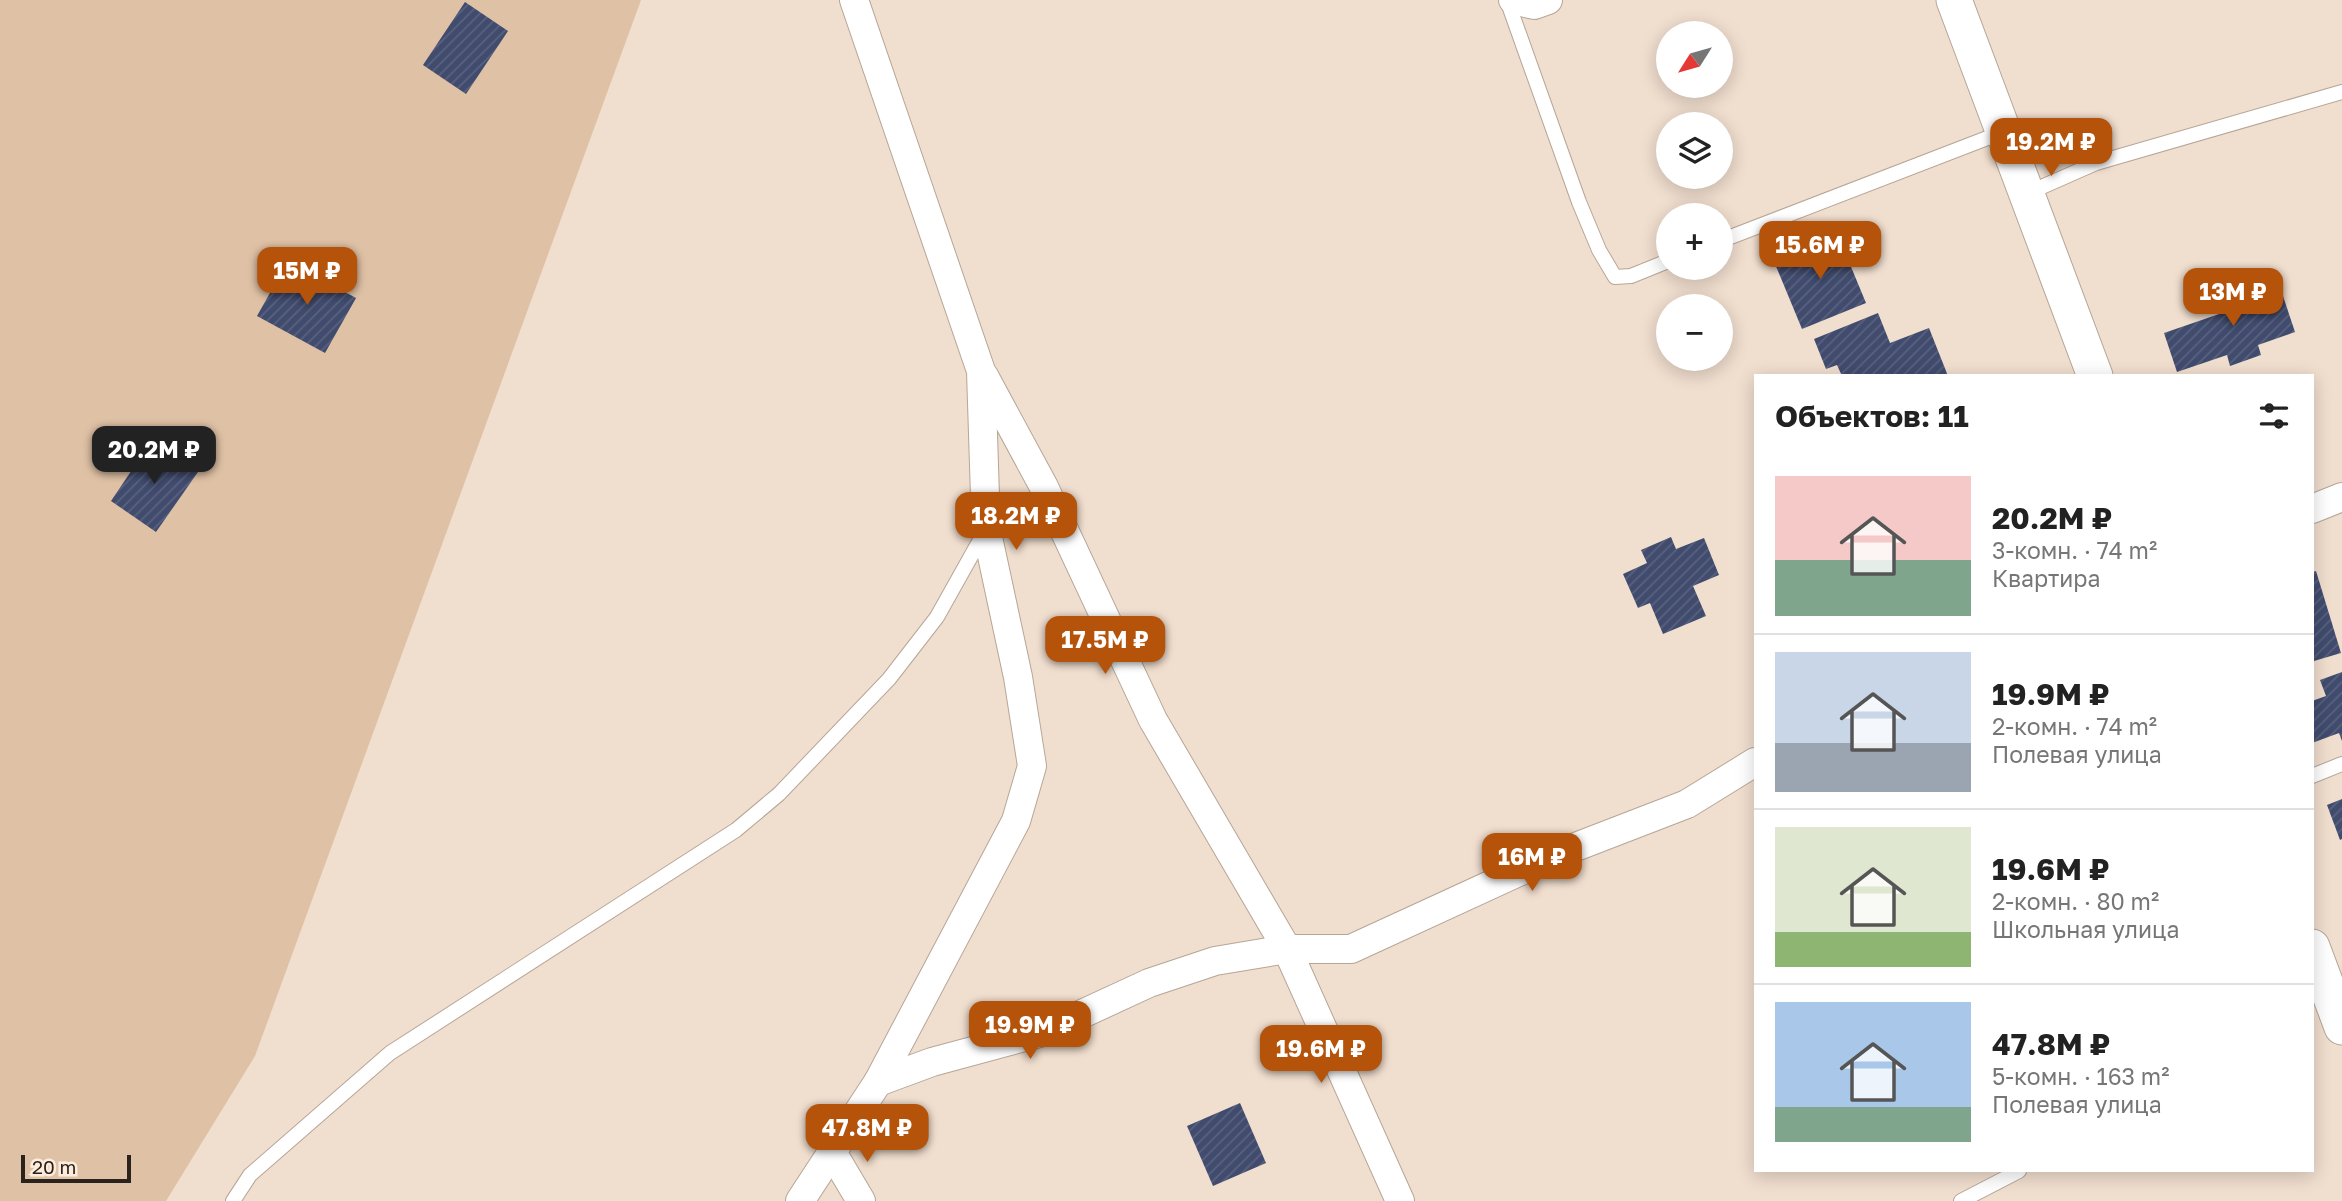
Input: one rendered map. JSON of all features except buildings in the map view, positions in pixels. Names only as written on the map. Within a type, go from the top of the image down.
[{"type":"street","points":[[853,0],[981,371],[1044,487],[1153,720],[1287,949],[1400,1201]]},
{"type":"street","points":[[1513,0],[1534,5],[1548,0]]},
{"type":"street","points":[[1954,0],[2094,374]]},
{"type":"street","points":[[800,1201],[878,1082],[1016,821],[1032,766],[1018,677],[986,528],[981,371]]},
{"type":"street","points":[[2314,508],[2342,497]]},
{"type":"street","points":[[878,1082],[932,1062],[1043,1032],[1149,983],[1215,961],[1287,949],[1351,949],[1560,853],[1687,804],[1754,763]]},
{"type":"street","points":[[2314,952],[2335,1009]]},
{"type":"street","points":[[832,1152],[861,1201]]},
{"type":"lane","points":[[1507,0],[1578,202],[1598,250],[1615,277],[1631,276],[1656,266]]},
{"type":"lane","points":[[2026,193],[2096,163],[2342,92]]},
{"type":"lane","points":[[1733,236],[2004,131]]},
{"type":"lane","points":[[233,1201],[250,1175],[390,1053],[736,830],[779,794],[889,679],[937,617],[986,528]]},
{"type":"lane","points":[[2314,775],[2342,764]]},
{"type":"lane","points":[[1961,1201],[2017,1172]]},
{"type":"shaded area","points":[[0,0],[641,0],[255,1056],[166,1201],[0,1201]]}]
